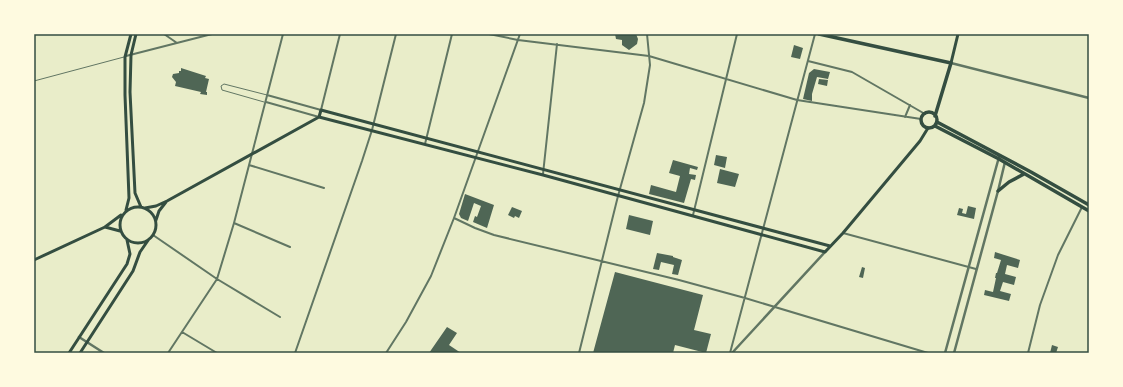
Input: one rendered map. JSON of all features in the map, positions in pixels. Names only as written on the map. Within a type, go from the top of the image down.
[{"type":"highway","points":[[819,34],[951,63],[935,116],[937,122],[1089,211]]},
{"type":"highway","points":[[935,116],[929,112],[925,114],[921,120],[922,125],[928,128],[934,126],[937,122]]},
{"type":"highway","points":[[934,126],[999,157],[1006,158],[1089,205]]},
{"type":"highway","points":[[998,191],[1009,182],[1024,174]]},
{"type":"main road","points":[[126,210],[129,198],[125,56],[131,34]]},
{"type":"main road","points":[[136,34],[131,55],[130,92],[135,193],[143,207],[153,215],[156,220]]},
{"type":"main road","points":[[951,63],[958,34]]},
{"type":"main road","points":[[319,117],[321,110],[544,168],[620,190],[830,246]]},
{"type":"main road","points":[[34,260],[105,227],[126,210],[133,207],[156,206],[167,201],[319,117],[543,174],[618,196],[762,233],[825,252],[843,233],[920,141],[928,128]]},
{"type":"main road","points":[[127,140],[132,139]]},
{"type":"main road","points":[[80,353],[133,271],[140,252],[153,235],[159,211],[167,201]]},
{"type":"main road","points":[[69,353],[129,260],[130,249],[127,240],[120,231],[119,222],[122,214]]},
{"type":"main road","points":[[105,227],[120,231]]},
{"type":"main road","points":[[127,240],[141,243],[149,239]]},
{"type":"street","points":[[164,34],[177,43]]},
{"type":"street","points":[[125,56],[212,34]]},
{"type":"street","points":[[168,353],[216,279],[234,223],[283,34]]},
{"type":"street","points":[[268,95],[321,110],[340,34]]},
{"type":"street","points":[[295,353],[372,130],[396,34]]},
{"type":"street","points":[[425,144],[452,34]]},
{"type":"street","points":[[489,34],[518,40],[649,56],[797,100],[921,120]]},
{"type":"street","points":[[386,353],[406,322],[430,276],[454,218],[520,34]]},
{"type":"street","points":[[579,353],[618,196],[644,103],[650,65],[647,34]]},
{"type":"street","points":[[693,215],[737,34]]},
{"type":"street","points":[[731,353],[815,34]]},
{"type":"street","points":[[543,174],[557,44]]},
{"type":"street","points":[[808,61],[852,72],[925,114]]},
{"type":"street","points":[[951,63],[1089,98]]},
{"type":"street","points":[[266,102],[319,117]]},
{"type":"street","points":[[905,117],[910,105]]},
{"type":"street","points":[[945,353],[999,157]]},
{"type":"street","points":[[954,353],[1006,158]]},
{"type":"street","points":[[249,165],[324,188]]},
{"type":"street","points":[[993,181],[1000,183]]},
{"type":"street","points":[[1028,353],[1040,305],[1058,256],[1082,207]]},
{"type":"street","points":[[454,218],[494,235],[602,260],[746,298],[928,353]]},
{"type":"street","points":[[234,223],[290,247]]},
{"type":"street","points":[[843,233],[976,269]]},
{"type":"street","points":[[153,235],[216,279],[280,317]]},
{"type":"street","points":[[731,353],[825,252]]},
{"type":"street","points":[[182,332],[217,353]]},
{"type":"street","points":[[79,337],[104,353]]},
{"type":"lane","points":[[34,81],[125,56]]},
{"type":"lane","points":[[266,102],[222,90],[221,86],[224,84],[268,95]]},
{"type":"building","points":[[615,34],[636,34],[638,39],[637,44],[629,50],[622,45],[622,40],[616,39]]},
{"type":"building","points":[[794,45],[803,48],[800,59],[791,57]]},
{"type":"building","points":[[181,68],[206,76],[205,78],[209,79],[206,92],[207,95],[200,94],[201,92],[175,86],[176,82],[172,77],[173,74],[179,73]]},
{"type":"building","points":[[814,69],[830,72],[828,79],[817,77],[812,94],[812,101],[803,99],[809,73]]},
{"type":"building","points":[[819,79],[828,80],[827,86],[818,84]]},
{"type":"building","points":[[716,155],[727,157],[725,168],[714,165]]},
{"type":"building","points":[[673,160],[698,167],[697,170],[690,168],[689,174],[696,175],[695,180],[691,179],[684,203],[649,194],[651,185],[676,192],[680,176],[669,173]]},
{"type":"building","points":[[720,169],[739,174],[735,187],[717,183]]},
{"type":"building","points":[[465,194],[494,205],[487,228],[473,222],[475,216],[477,217],[481,206],[474,203],[468,221],[461,218],[459,214]]},
{"type":"building","points":[[968,206],[976,208],[974,219],[957,215],[959,208],[963,209],[962,213],[966,214]]},
{"type":"building","points":[[512,207],[522,211],[519,218],[515,216],[514,218],[508,215]]},
{"type":"building","points":[[629,215],[653,221],[650,235],[626,229]]},
{"type":"building","points":[[995,252],[1020,260],[1018,268],[1007,265],[1005,274],[1016,277],[1014,285],[1003,282],[1000,291],[1011,294],[1009,301],[984,295],[985,290],[993,292],[996,273],[1001,260],[994,258]]},
{"type":"building","points":[[657,253],[673,256],[682,260],[678,275],[672,274],[674,265],[661,262],[659,270],[653,269]]},
{"type":"building","points":[[862,267],[865,268],[863,278],[859,277]]},
{"type":"building","points":[[615,272],[703,295],[694,330],[711,334],[706,353],[675,345],[673,353],[593,353]]},
{"type":"building","points":[[447,327],[457,333],[449,345],[461,353],[429,353]]},
{"type":"building","points":[[1052,345],[1058,347],[1056,353],[1050,353]]}]
